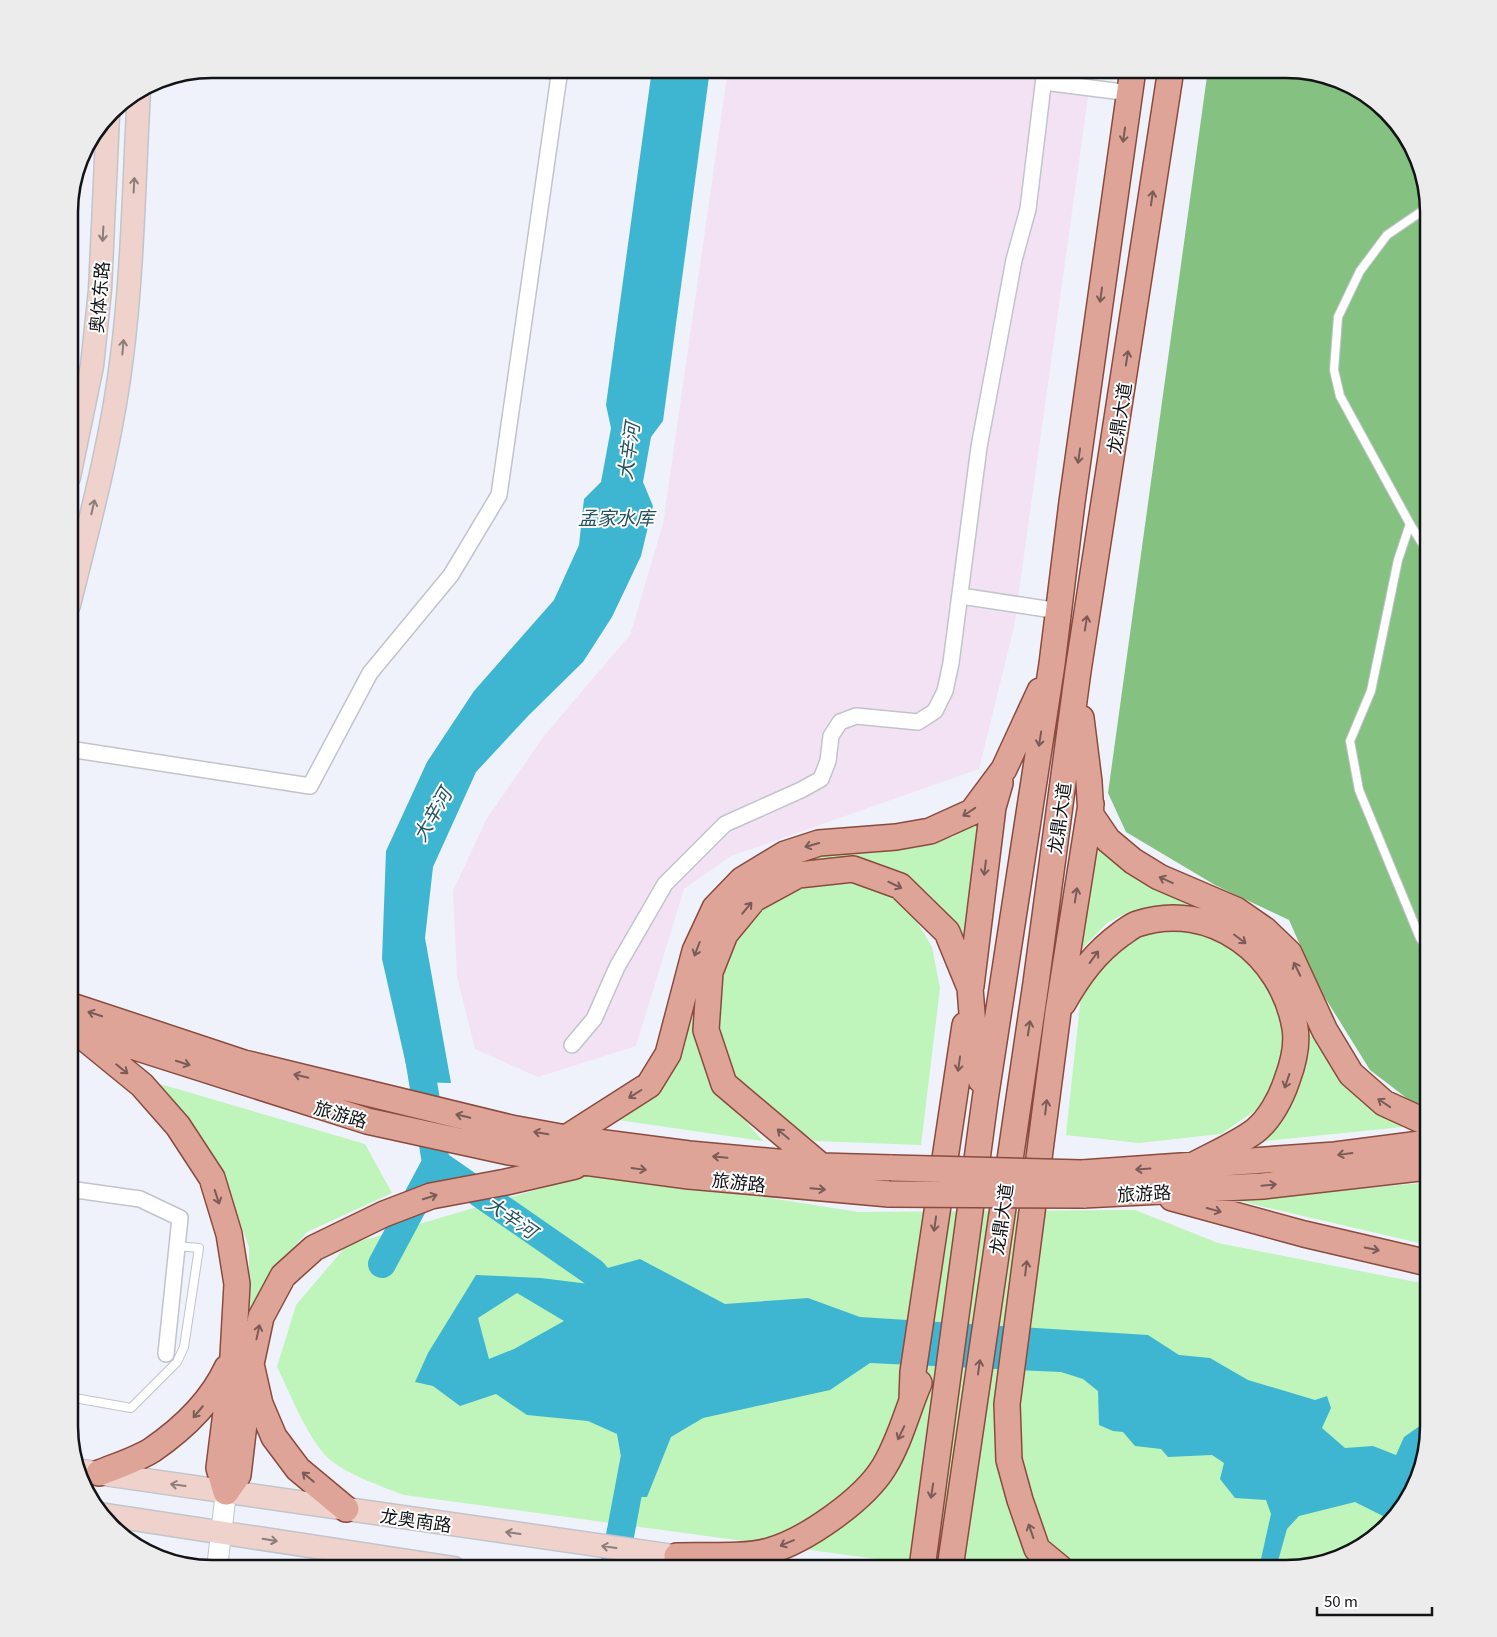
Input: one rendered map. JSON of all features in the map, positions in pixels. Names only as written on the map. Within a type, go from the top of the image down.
[{"type":"main road","name":"龙鼎大道","points":[[951,1560],[972,1415],[998,1307],[1016,1111],[1036,983],[1078,671],[1170,78]]},
{"type":"main road","name":"龙鼎大道","points":[[923,1560],[949,1374],[953,1315],[960,1288],[985,1100],[1052,664],[1131,81]]},
{"type":"main road","points":[[78,569],[93,507],[122,358],[128,288],[139,99]]},
{"type":"main road","name":"奥体东路","points":[[78,416],[92,366],[100,290],[107,127]]},
{"type":"main road","points":[[676,1556],[768,1551],[814,1532],[852,1503],[884,1469],[905,1423],[919,1372],[924,1311],[970,988],[993,807],[1004,769],[1052,664]]},
{"type":"main road","points":[[1078,671],[1091,804],[1090,815],[1108,840],[1133,861],[1159,877],[1236,910],[1265,930],[1289,953],[1325,1031],[1351,1074],[1384,1104],[1420,1120]]},
{"type":"main road","points":[[566,1138],[649,1085],[668,1054],[695,951],[715,908],[742,880],[785,854],[819,843],[896,837],[930,830],[972,812],[1004,769]]},
{"type":"main road","points":[[1050,1560],[1037,1549],[1020,1500],[1009,1460],[1006,1376],[998,1307],[1058,1012],[1091,804]]},
{"type":"main road","points":[[821,1166],[724,1084],[706,1030],[710,972],[725,934],[754,899],[798,874],[853,869],[900,886],[947,932],[970,988],[974,1039],[985,1100]]},
{"type":"main road","points":[[1016,1111],[1058,1012],[1071,989],[1100,949],[1135,924],[1165,918],[1200,920],[1233,934],[1260,954],[1285,993],[1295,1030],[1294,1060],[1281,1098],[1256,1130],[1192,1166]]},
{"type":"main road","name":"旅游路","points":[[78,1021],[510,1128],[566,1138],[689,1154],[821,1166],[892,1168],[1083,1184],[1150,1192],[1263,1186],[1420,1168]]},
{"type":"main road","name":"旅游路","points":[[78,1022],[367,1121],[509,1152],[689,1176],[889,1194],[1083,1184],[1192,1166],[1335,1156],[1420,1144]]},
{"type":"main road","points":[[78,1027],[142,1085],[178,1126],[212,1178],[229,1234],[237,1284],[242,1360],[238,1475],[226,1492]]},
{"type":"main road","points":[[87,1471],[151,1450],[194,1418],[242,1360],[282,1276],[314,1248],[384,1214],[431,1196],[506,1182],[591,1162]]},
{"type":"main road","points":[[1150,1192],[1304,1234],[1420,1261]]},
{"type":"main road","points":[[919,1372],[953,1315]]},
{"type":"main road","points":[[242,1360],[274,1437],[298,1469],[346,1509]]},
{"type":"main road","name":"龙奥南路","points":[[87,1471],[703,1560]]},
{"type":"main road","points":[[113,1516],[401,1560]]},
{"type":"street","points":[[78,750],[310,786],[370,673],[451,575],[499,495],[559,78]]},
{"type":"street","points":[[572,1045],[594,1019],[617,967],[665,884],[725,824],[801,790],[821,778],[828,761],[831,736],[840,722],[856,716],[918,722],[935,711],[945,692],[961,596],[980,447],[1014,260],[1028,209],[1044,78]]},
{"type":"street","points":[[1088,78],[1131,81]]},
{"type":"street","points":[[961,596],[1059,611]]},
{"type":"street","points":[[78,1190],[140,1199],[180,1218],[166,1354]]},
{"type":"street","points":[[217,1560],[226,1492]]},
{"type":"lane","points":[[1420,212],[1386,235],[1360,271],[1338,317],[1334,370],[1340,396],[1420,540]]},
{"type":"lane","points":[[1410,524],[1398,560],[1371,691],[1350,741],[1359,790],[1420,938]]},
{"type":"lane","points":[[78,1399],[131,1408],[176,1362],[184,1347],[199,1248],[177,1246]]},
{"type":"shaded area","points":[[727,78],[1091,78],[1014,627],[979,769],[731,856],[684,889],[636,1046],[538,1077],[475,1049],[457,977],[453,891],[486,820],[543,737],[630,635],[663,524]]},
{"type":"green space","points":[[1207,78],[1294,78],[1320,82],[1352,95],[1367,105],[1392,130],[1406,152],[1412,169],[1417,186],[1420,212],[1420,1103],[1413,1103],[1370,1070],[1319,988],[1289,920],[1215,885],[1126,832],[1108,793]]},
{"type":"green space","points":[[979,817],[965,945],[930,895],[911,881],[858,862],[816,859],[785,868],[699,994],[722,1094],[763,1141],[611,1119],[653,1092],[697,978],[788,858],[953,837]]},
{"type":"green space","points":[[1093,835],[1267,938],[1370,1106],[1403,1127],[1254,1142],[1300,1071],[1278,965],[1167,907],[1128,912],[1107,923],[1074,957]]},
{"type":"green space","points":[[854,881],[883,890],[910,910],[932,947],[940,988],[921,1145],[815,1141],[764,1108],[732,1076],[719,1035],[720,981],[734,939],[760,909],[802,883]]},
{"type":"green space","points":[[1167,927],[1208,934],[1246,956],[1268,983],[1283,1023],[1282,1054],[1274,1083],[1256,1110],[1221,1134],[1139,1143],[1066,1135],[1083,977],[1122,940]]},
{"type":"green space","points":[[150,1081],[365,1144],[392,1193],[307,1232],[266,1279],[249,1327],[249,1247],[232,1201],[204,1140]]},
{"type":"green space","points":[[601,1171],[858,1212],[1135,1210],[1218,1243],[1420,1283],[1420,1425],[1417,1451],[1402,1492],[1392,1507],[1367,1532],[1345,1546],[1328,1552],[1311,1557],[1285,1560],[884,1560],[404,1495],[351,1473],[325,1455],[305,1424],[277,1367],[296,1305],[347,1245]]},
{"type":"green space","points":[[1420,1183],[1420,1243],[1235,1200]]},
{"type":"water","name":"孟家水库","points":[[651,78],[709,78],[663,421],[651,437],[643,482],[653,506],[641,556],[612,617],[583,662],[529,715],[476,772],[433,867],[425,938],[451,1083],[410,1082],[382,959],[386,851],[427,762],[474,691],[554,600],[579,545],[584,499],[601,482],[611,428],[606,405]]},
{"type":"water","points":[[640,1259],[725,1304],[808,1298],[860,1317],[1148,1335],[1179,1355],[1210,1358],[1248,1380],[1315,1400],[1327,1396],[1331,1408],[1322,1428],[1345,1448],[1373,1446],[1396,1455],[1404,1437],[1420,1426],[1417,1451],[1406,1485],[1392,1507],[1383,1516],[1355,1502],[1299,1516],[1287,1529],[1278,1560],[1261,1560],[1271,1514],[1266,1500],[1235,1498],[1220,1479],[1224,1463],[1212,1455],[1168,1457],[1161,1449],[1135,1446],[1123,1432],[1113,1431],[1099,1425],[1098,1391],[1083,1379],[1061,1372],[870,1363],[830,1390],[703,1418],[671,1437],[647,1497],[628,1497],[617,1434],[588,1421],[527,1415],[496,1394],[460,1406],[433,1386],[415,1382],[428,1353],[476,1275],[541,1278],[605,1286],[620,1302],[593,1272]],"holes":[[[517,1293],[564,1321],[514,1349],[489,1359],[478,1318]]]},
{"type":"waterway","name":"大辛河","points":[[417,1045],[436,1163],[593,1272],[642,1330]]},
{"type":"waterway","points":[[382,1264],[436,1163]]},
{"type":"waterway","name":"大辛河","points":[[615,1560],[634,1461]]}]
